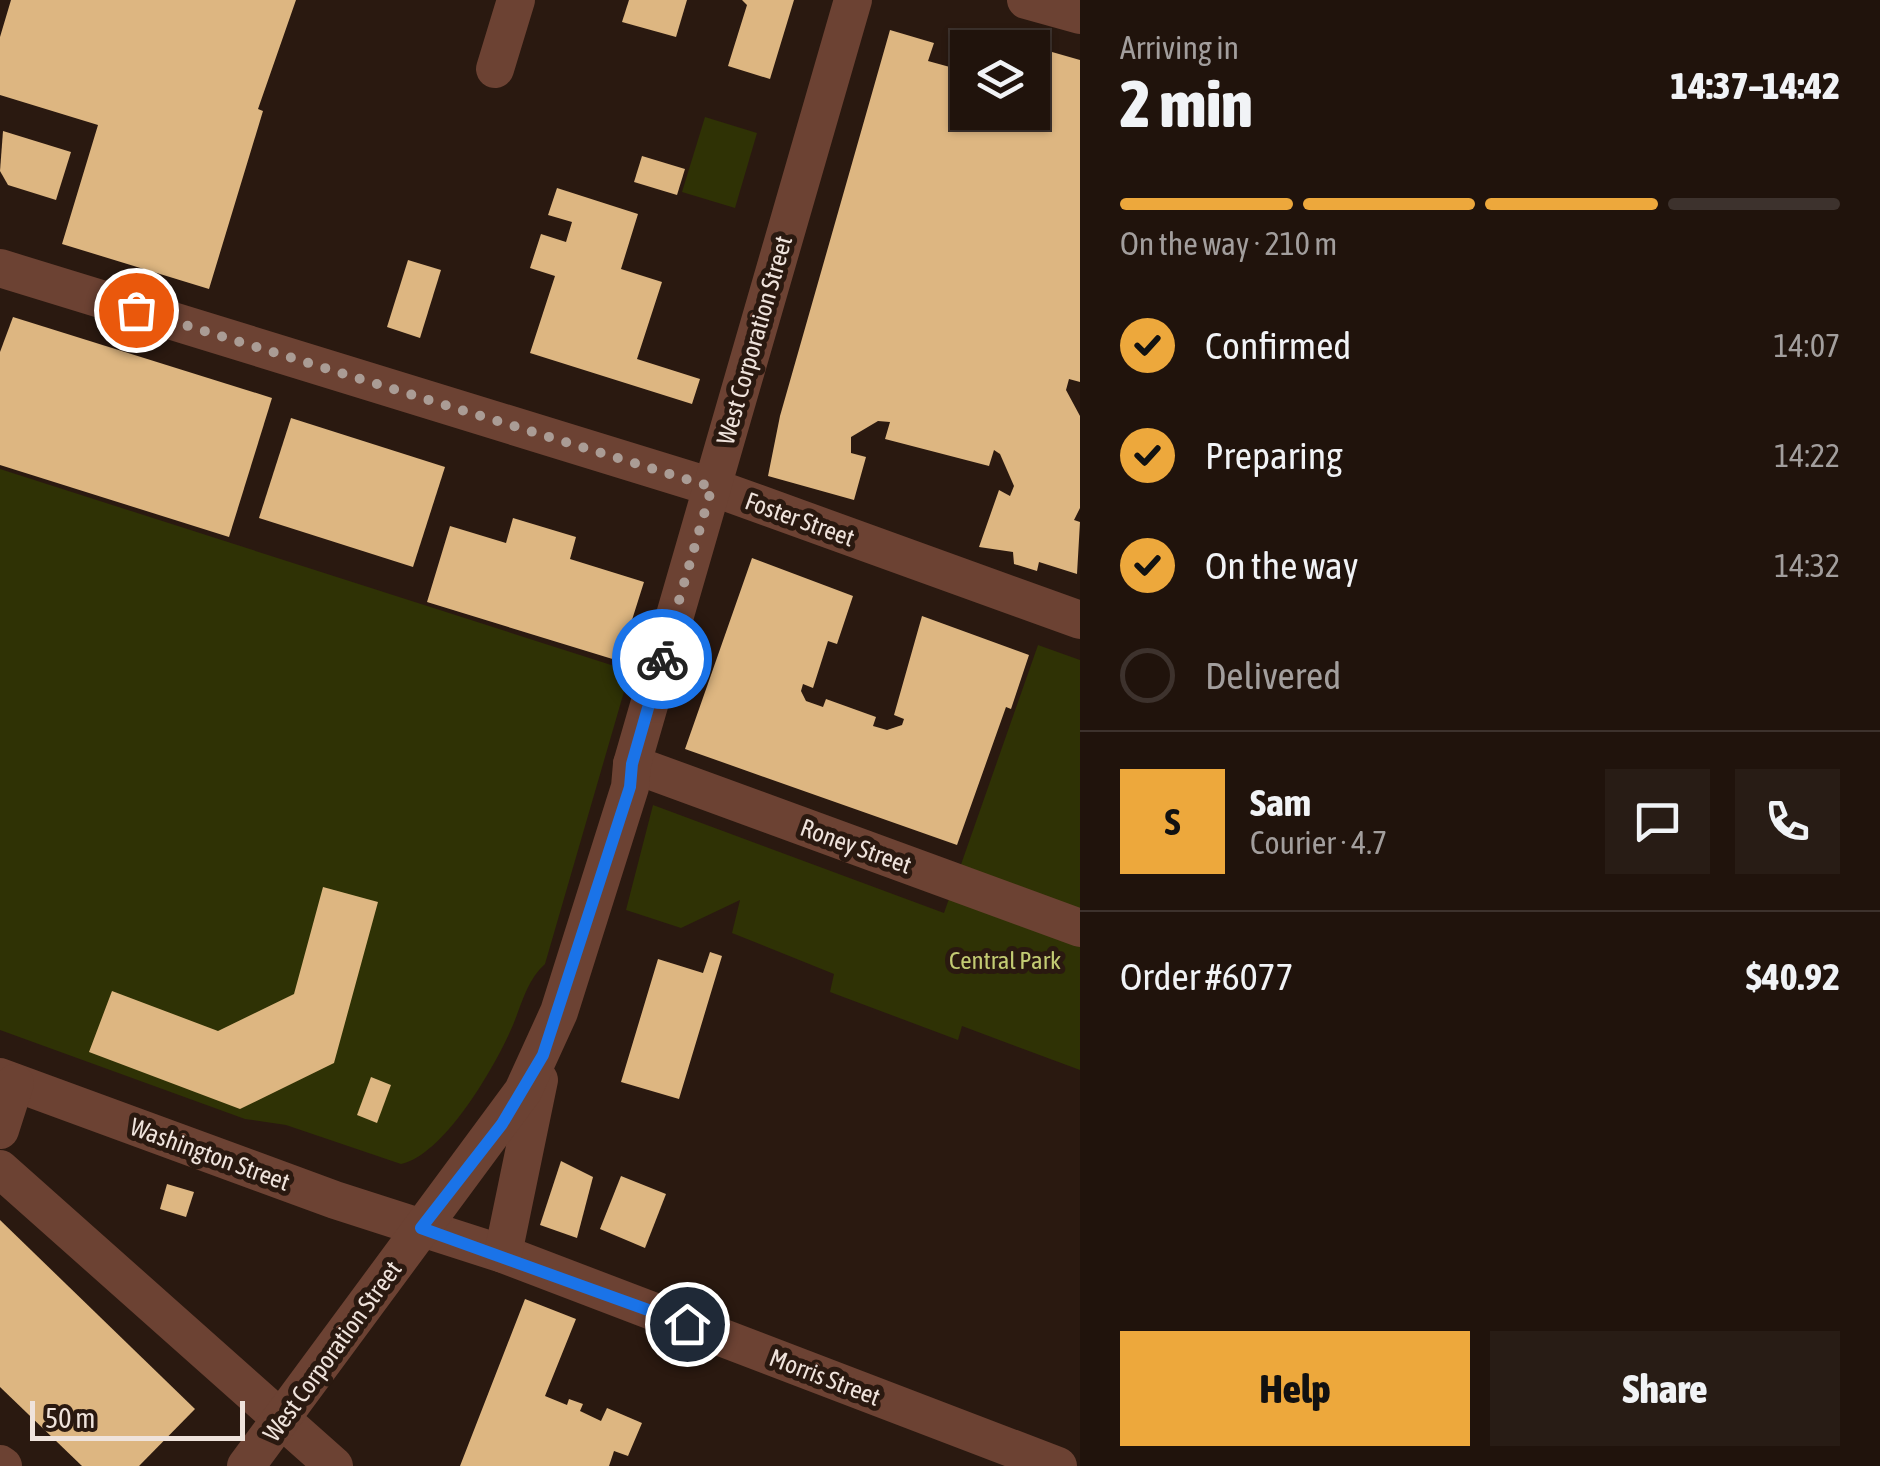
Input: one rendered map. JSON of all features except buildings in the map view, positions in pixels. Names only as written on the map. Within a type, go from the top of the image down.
[{"type":"street","points":[[495,69],[516,0]]},
{"type":"street","name":"West Corporation Street","points":[[246,1466],[502,1124],[543,1055],[630,787],[632,764],[853,0]]},
{"type":"street","points":[[1026,0],[1080,15]]},
{"type":"street","name":"Foster Street","points":[[0,268],[712,487],[1080,620]]},
{"type":"street","name":"Roney Street","points":[[632,764],[1080,928]]},
{"type":"street","points":[[503,1254],[543,1055]]},
{"type":"street","points":[[0,1130],[8,1080]]},
{"type":"street","name":"Washington Street","points":[[8,1080],[421,1228]]},
{"type":"street","points":[[0,1169],[255,1398],[284,1417],[334,1466]]},
{"type":"street","name":"Morris Street","points":[[421,1228],[503,1254],[1058,1466]]},
{"type":"green space","points":[[705,117],[757,133],[735,208],[682,192]]},
{"type":"green space","points":[[0,469],[630,671],[545,964],[528,987],[509,1034],[478,1090],[449,1129],[417,1157],[401,1164],[286,1125],[245,1119],[0,1030]]},
{"type":"green space","name":"Central Park","points":[[1038,645],[1080,660],[1080,1070],[962,1026],[958,1040],[830,992],[834,974],[732,933],[740,900],[681,928],[626,910],[653,805],[944,913]]},
{"type":"way so far","points":[[136,310],[712,487],[662,659]]},
{"type":"route","points":[[662,659],[632,764],[630,787],[543,1055],[502,1124],[421,1228],[503,1254],[687,1324]]}]
